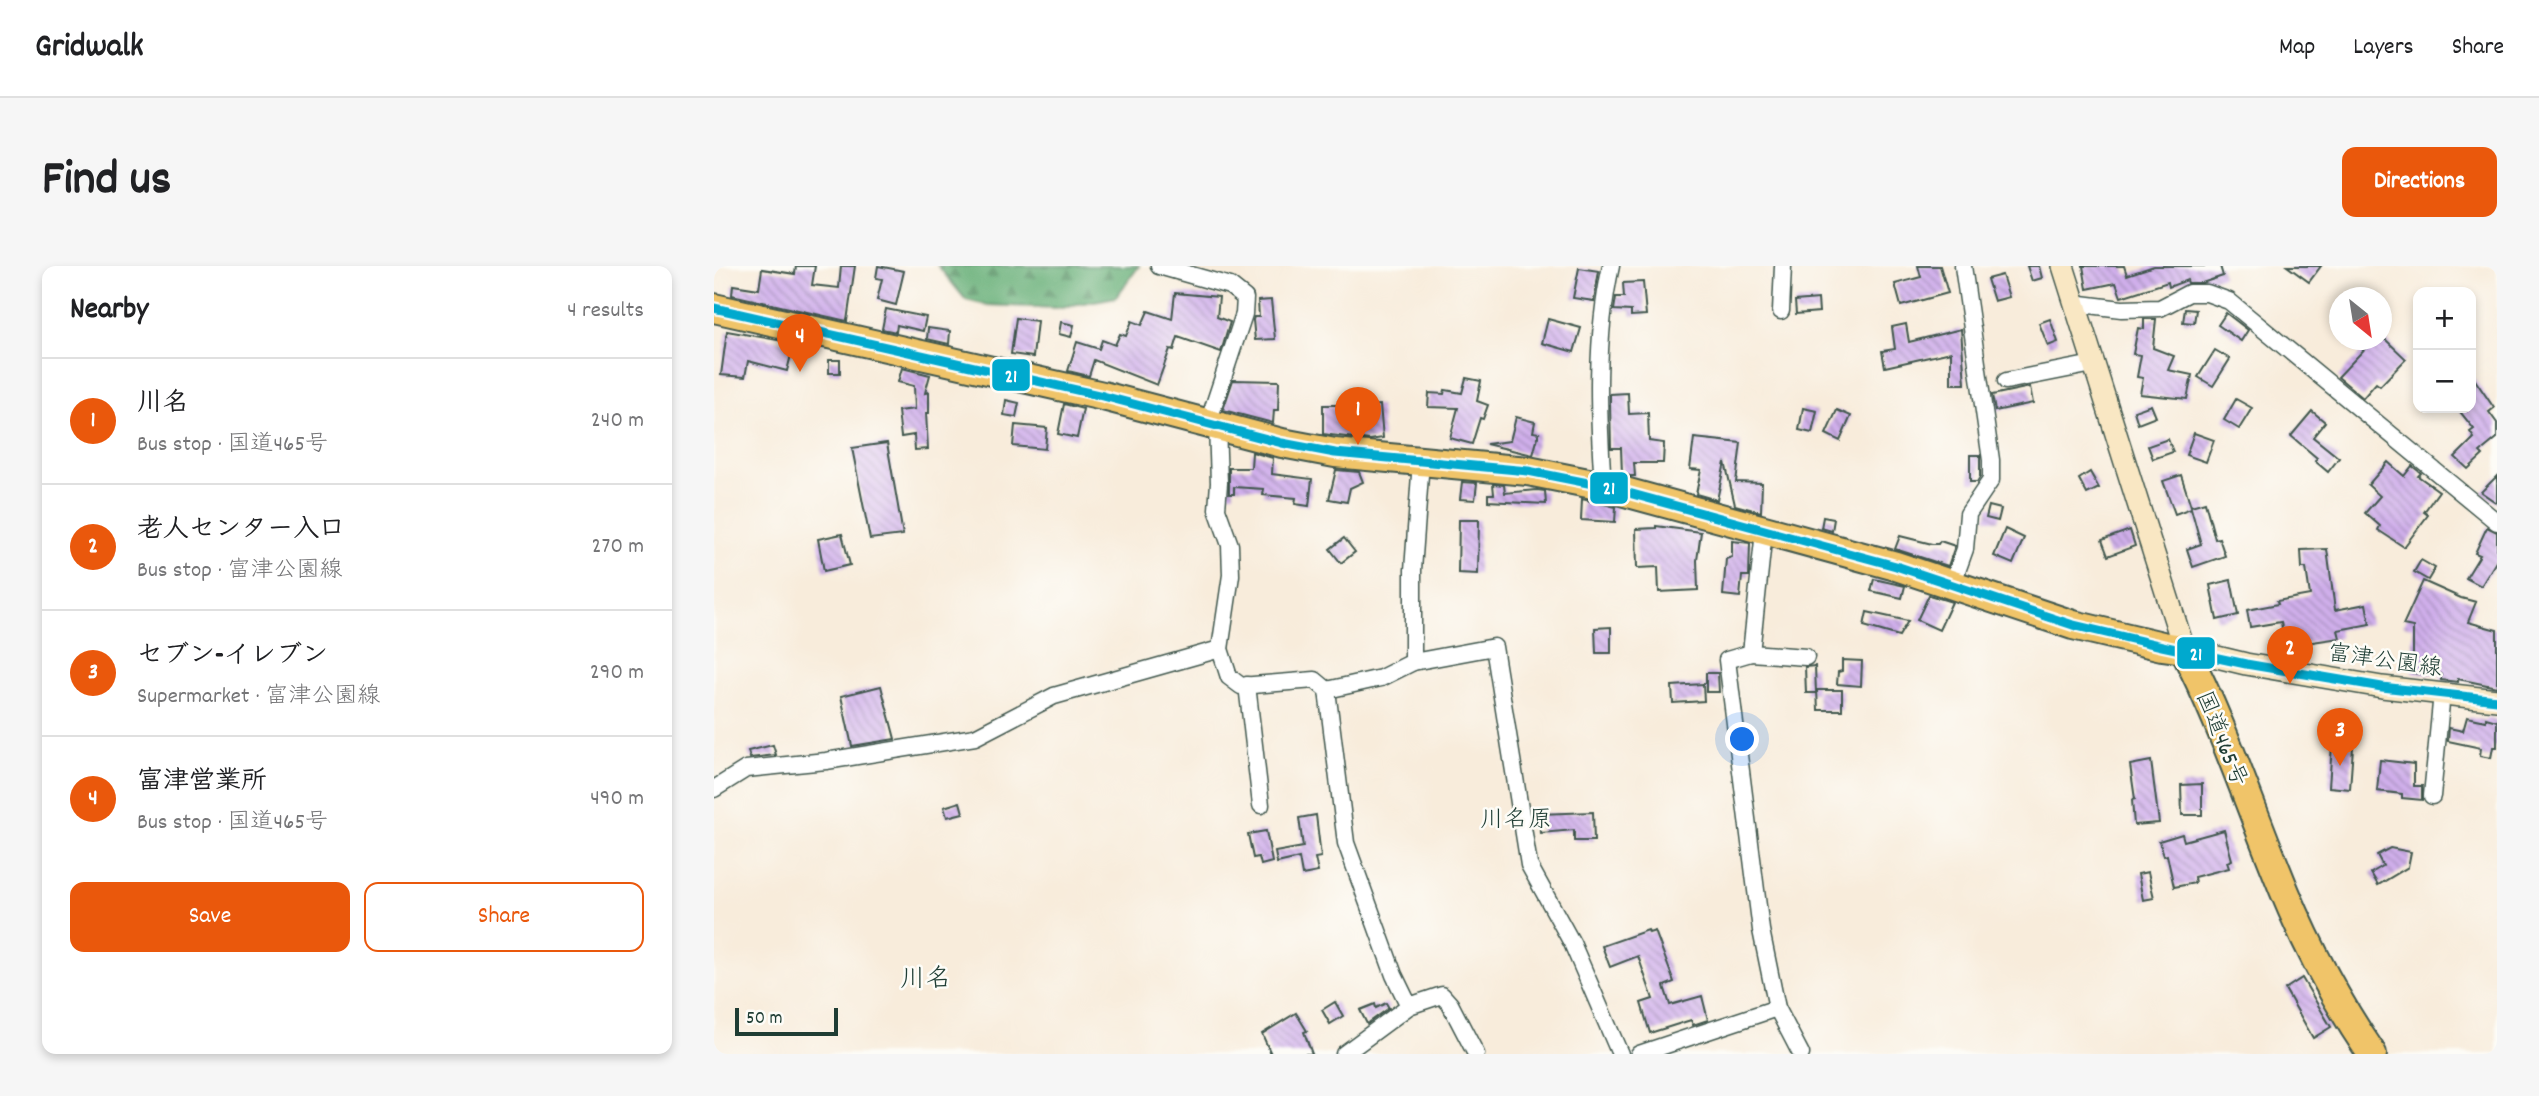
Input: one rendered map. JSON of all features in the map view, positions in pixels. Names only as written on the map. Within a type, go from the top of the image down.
[{"type":"highway","points":[[714,307],[1103,396],[1282,443],[1335,453],[1528,471],[1603,486],[1896,566],[2073,625],[2184,649]]},
{"type":"highway","name":"国道465号","points":[[2184,649],[2221,729],[2298,923],[2329,984],[2372,1054]]},
{"type":"street","points":[[1159,266],[1230,286],[1245,298],[1244,314],[1212,424],[1219,483],[1217,509],[1230,545],[1231,575],[1220,649],[1230,677],[1241,686],[1315,680],[1327,690],[1346,843],[1394,975],[1409,1006]]},
{"type":"street","points":[[1603,486],[1600,342],[1604,294],[1611,266]]},
{"type":"street","points":[[1781,311],[1783,266]]},
{"type":"street","points":[[1952,584],[1965,549],[1968,514],[1991,480],[1963,266]]},
{"type":"street","points":[[2063,266],[2184,649]]},
{"type":"street","points":[[2073,303],[2122,309],[2160,308],[2189,293],[2207,293],[2229,301],[2497,522]]},
{"type":"street","points":[[2006,381],[2093,364]]},
{"type":"street","points":[[1413,662],[1413,570],[1421,461]]},
{"type":"street","points":[[1751,653],[1764,531]]},
{"type":"street","points":[[1327,690],[1381,678],[1413,662],[1494,647],[1529,865],[1572,943],[1620,1054]]},
{"type":"street","points":[[714,789],[746,769],[826,761],[975,737],[1054,696],[1220,649]]},
{"type":"street","name":"富津公園線","points":[[2184,649],[2382,687],[2497,700]]},
{"type":"street","points":[[1801,1054],[1777,1008],[1761,930],[1727,660],[1751,653],[1806,656]]},
{"type":"street","points":[[1247,685],[1261,804]]},
{"type":"street","points":[[2432,796],[2442,694]]},
{"type":"street","points":[[1344,1054],[1409,1006],[1442,995],[1450,1004],[1476,1054]]},
{"type":"street","points":[[1639,1054],[1777,1008]]},
{"type":"green space","points":[[938,266],[1139,266],[1116,297],[1056,308],[986,305],[966,300]]},
{"type":"building","points":[[796,266],[815,266],[812,285],[839,288],[841,266],[855,266],[847,321],[732,295],[733,285],[759,289],[762,269],[795,274]]},
{"type":"building","points":[[878,266],[904,271],[896,305],[877,300],[882,279],[876,278]]},
{"type":"building","points":[[1918,266],[1940,266],[1948,293],[1901,306],[1895,284],[1921,277]]},
{"type":"building","points":[[2027,266],[2039,266],[2042,278],[2032,281]]},
{"type":"building","points":[[2083,266],[2124,266],[2127,275],[2154,266],[2220,266],[2223,276],[2202,283],[2188,283],[2187,280],[2169,287],[2168,282],[2121,297],[2116,283],[2087,289]]},
{"type":"building","points":[[2287,266],[2321,266],[2309,282]]},
{"type":"building","points":[[1579,268],[1599,271],[1594,301],[1573,298]]},
{"type":"building","points":[[2002,275],[2009,297],[1994,301],[1987,279]]},
{"type":"building","points":[[1643,282],[1646,315],[1631,316],[1631,311],[1614,310],[1616,297],[1624,297],[1623,283]]},
{"type":"building","points":[[1175,293],[1219,297],[1217,317],[1230,322],[1221,352],[1178,337],[1174,350],[1170,349],[1157,385],[1094,360],[1089,376],[1068,371],[1077,342],[1099,349],[1102,340],[1115,345],[1120,334],[1126,336],[1132,321],[1142,325],[1148,311],[1172,319]]},
{"type":"building","points":[[1818,299],[1819,312],[1796,314],[1795,301]]},
{"type":"building","points":[[1271,300],[1275,339],[1255,340],[1253,320],[1254,317],[1259,317],[1258,301]]},
{"type":"building","points":[[886,309],[926,317],[923,331],[897,325],[896,332],[882,329]]},
{"type":"building","points":[[2185,309],[2196,310],[2194,323],[2183,322]]},
{"type":"building","points":[[2226,313],[2248,330],[2241,341],[2218,325]]},
{"type":"building","points":[[1016,318],[1037,321],[1033,357],[1011,354]]},
{"type":"building","points":[[1548,319],[1581,328],[1574,352],[1542,343]]},
{"type":"building","points":[[2050,319],[2058,342],[2048,346],[2039,323]]},
{"type":"building","points":[[2144,319],[2156,319],[2153,348],[2174,356],[2168,370],[2192,375],[2187,399],[2140,394],[2143,378],[2137,377],[2141,355],[2133,354],[2138,328],[2144,329]]},
{"type":"building","points":[[1061,322],[1074,325],[1071,337],[1059,334]]},
{"type":"building","points":[[1906,324],[1909,342],[1961,329],[1965,384],[1951,384],[1951,352],[1885,367],[1882,351],[1895,349],[1892,327]]},
{"type":"building","points":[[928,328],[950,331],[949,344],[927,339]]},
{"type":"building","points":[[727,331],[794,343],[787,371],[748,361],[745,377],[721,375]]},
{"type":"building","points":[[2392,346],[2406,359],[2380,386],[2376,383],[2363,398],[2338,377],[2364,350],[2392,350]]},
{"type":"building","points":[[2215,350],[2230,359],[2213,386],[2198,377]]},
{"type":"building","points":[[829,360],[840,360],[840,373],[829,373]]},
{"type":"building","points":[[902,368],[930,375],[925,393],[929,392],[929,413],[926,413],[928,449],[915,450],[914,435],[901,437],[898,411],[915,409],[914,386],[898,382]]},
{"type":"building","points":[[1466,378],[1481,381],[1477,401],[1488,405],[1483,419],[1480,418],[1472,444],[1450,438],[1458,408],[1428,407],[1429,393],[1444,394],[1445,390],[1462,393]]},
{"type":"building","points":[[1233,380],[1279,381],[1278,410],[1274,410],[1273,423],[1223,410]]},
{"type":"building","points":[[2476,381],[2494,408],[2489,412],[2497,423],[2497,438],[2480,452],[2483,455],[2468,469],[2455,457],[2474,438],[2470,432],[2474,429],[2461,413],[2476,413]]},
{"type":"building","points":[[2030,387],[2033,403],[1995,411],[1992,395]]},
{"type":"building","points":[[1628,393],[1629,414],[1648,413],[1649,441],[1664,443],[1663,463],[1634,463],[1635,476],[1622,474],[1621,448],[1611,448],[1610,394]]},
{"type":"building","points":[[2236,399],[2252,408],[2239,429],[2224,420]]},
{"type":"building","points":[[1006,400],[1019,403],[1016,417],[1004,415]]},
{"type":"building","points":[[1064,404],[1083,409],[1077,438],[1058,434]]},
{"type":"building","points":[[1323,405],[1343,405],[1343,408],[1380,405],[1383,438],[1370,440],[1323,434]]},
{"type":"building","points":[[2151,405],[2156,417],[2138,424],[2134,411]]},
{"type":"building","points":[[1803,408],[1817,411],[1812,433],[1799,430]]},
{"type":"building","points":[[1837,410],[1851,416],[1840,441],[1826,434]]},
{"type":"building","points":[[2312,411],[2325,422],[2313,437],[2339,458],[2328,472],[2315,461],[2317,458],[2291,436]]},
{"type":"building","points":[[1516,417],[1535,422],[1533,432],[1539,433],[1533,455],[1486,444],[1510,441]]},
{"type":"building","points":[[1015,425],[1047,428],[1045,449],[1013,446]]},
{"type":"building","points":[[2194,433],[2214,440],[2206,462],[2186,455]]},
{"type":"building","points":[[1694,438],[1741,443],[1736,482],[1762,483],[1761,512],[1735,505],[1725,462],[1717,500],[1696,494],[1701,470],[1690,469]]},
{"type":"building","points":[[2168,439],[2173,452],[2153,459],[2148,446]]},
{"type":"building","points":[[887,443],[903,535],[870,539],[852,448]]},
{"type":"building","points":[[1252,452],[1273,458],[1272,474],[1312,479],[1309,506],[1295,504],[1296,498],[1263,495],[1264,489],[1234,487],[1234,494],[1229,494],[1229,468],[1251,468]]},
{"type":"building","points":[[1970,455],[1980,455],[1980,477],[1977,482],[1970,482]]},
{"type":"building","points":[[2388,462],[2404,476],[2412,466],[2421,473],[2418,476],[2439,491],[2424,512],[2428,515],[2404,547],[2378,530],[2380,526],[2365,513],[2380,496],[2368,485]]},
{"type":"building","points":[[1336,470],[1359,472],[1363,482],[1350,488],[1347,502],[1329,499]]},
{"type":"building","points":[[2090,472],[2099,488],[2087,494],[2079,479]]},
{"type":"building","points":[[2181,475],[2191,506],[2205,502],[2215,539],[2219,538],[2225,556],[2193,567],[2187,549],[2201,544],[2191,508],[2175,514],[2163,481]]},
{"type":"building","points":[[2497,476],[2497,503],[2481,492]]},
{"type":"building","points":[[1462,482],[1477,483],[1475,500],[1460,499]]},
{"type":"building","points":[[1493,484],[1504,485],[1505,493],[1545,491],[1546,504],[1488,501],[1488,494],[1494,494]]},
{"type":"building","points":[[1582,499],[1616,507],[1615,522],[1581,520]]},
{"type":"building","points":[[1989,506],[2001,509],[1998,521],[1986,518]]},
{"type":"building","points":[[1823,517],[1834,519],[1832,531],[1821,528]]},
{"type":"building","points":[[1459,520],[1479,520],[1478,574],[1458,573]]},
{"type":"building","points":[[1656,526],[1701,532],[1697,560],[1698,590],[1659,592],[1658,567],[1637,568],[1636,529]]},
{"type":"building","points":[[2487,527],[2497,532],[2497,560],[2481,586],[2466,578],[2480,555],[2475,553]]},
{"type":"building","points":[[2005,529],[2024,538],[2013,564],[1994,556]]},
{"type":"building","points":[[2130,530],[2135,546],[2108,556],[2102,540]]},
{"type":"building","points":[[842,534],[850,565],[824,571],[818,539]]},
{"type":"building","points":[[1900,536],[1932,544],[1938,544],[1940,541],[1955,546],[1948,566],[1895,549]]},
{"type":"building","points":[[1344,538],[1355,552],[1341,563],[1330,549]]},
{"type":"building","points":[[1732,541],[1750,543],[1749,576],[1742,576],[1740,597],[1723,595],[1726,559],[1732,557]]},
{"type":"building","points":[[2327,549],[2335,610],[2366,604],[2370,624],[2338,630],[2340,638],[2285,646],[2281,622],[2250,627],[2247,610],[2310,595],[2306,568],[2302,568],[2301,550]]},
{"type":"building","points":[[2421,560],[2435,568],[2428,580],[2414,572]]},
{"type":"building","points":[[1874,579],[1905,586],[1902,598],[1871,591]]},
{"type":"building","points":[[2231,580],[2238,615],[2217,620],[2210,585]]},
{"type":"building","points":[[2423,581],[2476,602],[2468,622],[2497,630],[2497,687],[2458,679],[2458,682],[2441,680],[2441,674],[2413,673],[2413,627],[2403,625]]},
{"type":"building","points":[[1929,595],[1952,602],[1939,630],[1917,620]]},
{"type":"building","points":[[1867,612],[1908,621],[1899,636],[1864,626]]},
{"type":"building","points":[[1611,627],[1611,653],[1596,653],[1595,628]]},
{"type":"building","points":[[1842,660],[1862,661],[1861,686],[1837,684],[1838,672],[1842,671]]},
{"type":"building","points":[[1815,666],[1816,693],[1806,693],[1805,667]]},
{"type":"building","points":[[1706,673],[1718,673],[1719,692],[1706,692]]},
{"type":"building","points":[[1703,684],[1704,701],[1673,703],[1672,686]]},
{"type":"building","points":[[881,686],[895,739],[852,746],[841,696]]},
{"type":"building","points":[[1817,690],[1842,690],[1842,710],[1818,710]]},
{"type":"building","points":[[2467,717],[2497,721],[2497,747],[2493,747],[2491,758],[2480,756],[2481,748],[2448,741],[2449,728],[2463,731]]},
{"type":"building","points":[[773,745],[776,755],[750,758],[748,751]]},
{"type":"building","points":[[2332,745],[2353,747],[2350,789],[2329,787]]},
{"type":"building","points":[[2380,760],[2414,764],[2414,786],[2422,786],[2422,800],[2377,791]]},
{"type":"building","points":[[2151,761],[2159,823],[2134,825],[2132,800],[2135,799],[2130,765]]},
{"type":"building","points":[[2202,784],[2202,815],[2182,815],[2181,785]]},
{"type":"building","points":[[960,802],[963,813],[947,817],[944,807]]},
{"type":"building","points":[[1593,812],[1594,841],[1574,841],[1574,830],[1541,833],[1539,814]]},
{"type":"building","points":[[1316,815],[1321,857],[1315,858],[1318,872],[1302,875],[1299,858],[1277,863],[1275,852],[1303,847],[1299,818]]},
{"type":"building","points":[[2224,830],[2232,860],[2227,862],[2229,868],[2194,877],[2195,883],[2174,887],[2167,855],[2164,856],[2159,841],[2182,834],[2184,841]]},
{"type":"building","points":[[1266,831],[1272,862],[1261,865],[1259,857],[1253,858],[1248,834]]},
{"type":"building","points":[[2390,848],[2411,852],[2408,867],[2378,885],[2371,873],[2383,866],[2377,855]]},
{"type":"building","points":[[2148,872],[2154,898],[2143,900],[2138,874]]},
{"type":"building","points":[[1648,930],[1649,933],[1655,931],[1674,982],[1664,986],[1670,1005],[1702,996],[1708,1020],[1693,1025],[1691,1020],[1650,1033],[1641,1003],[1653,999],[1638,956],[1610,967],[1602,946]]},
{"type":"building","points":[[2302,978],[2331,1027],[2313,1038],[2285,989]]},
{"type":"building","points":[[1335,1002],[1343,1016],[1330,1024],[1322,1010]]},
{"type":"building","points":[[1386,1003],[1389,1008],[1367,1024],[1360,1010],[1375,1004],[1376,1008]]},
{"type":"building","points":[[1296,1013],[1307,1031],[1304,1032],[1312,1054],[1271,1054],[1262,1034]]},
{"type":"transit line","name":"21","points":[[714,308],[1103,396],[1282,443],[1335,453],[1528,471],[1603,486],[1896,566],[2073,625],[2162,646],[2246,664],[2382,687],[2497,700]]},
{"type":"place","name":"富津営業所","points":[[800,372]]},
{"type":"place","name":"川名","points":[[1358,445]]},
{"type":"place","name":"老人センター入口","points":[[2290,684]]},
{"type":"place","name":"セブン-イレブン","points":[[2340,766]]},
{"type":"district","name":"川名原","points":[[1516,818]]},
{"type":"district","name":"川名","points":[[926,977]]}]
